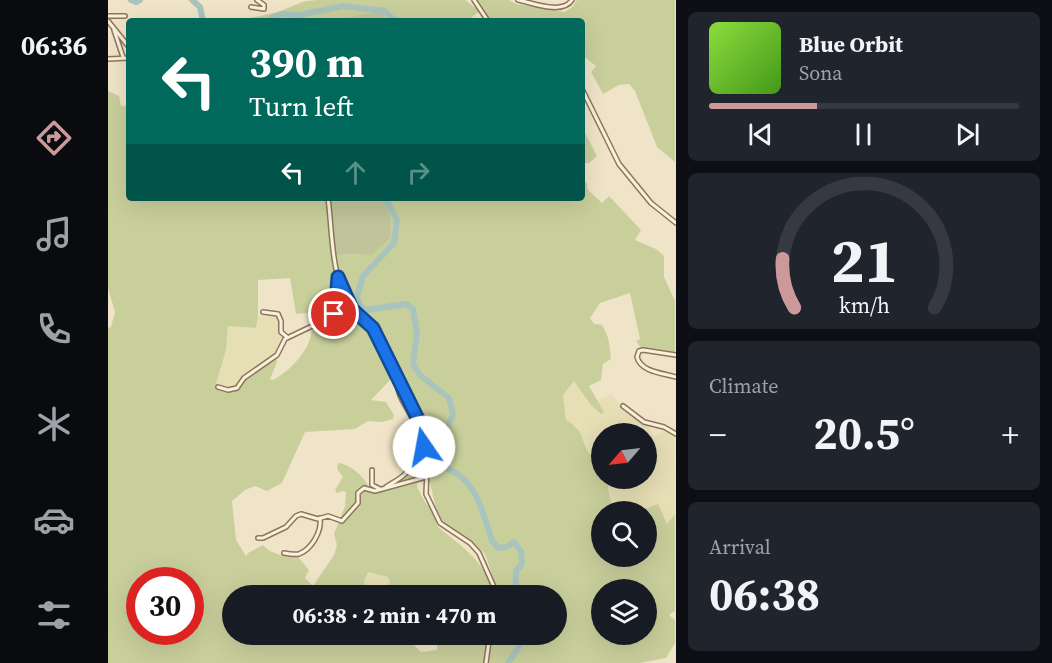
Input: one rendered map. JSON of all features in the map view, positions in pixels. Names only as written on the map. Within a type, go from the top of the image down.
[{"type":"street","points":[[251,8],[264,9],[264,5],[257,0]]},
{"type":"street","points":[[474,0],[486,18]]},
{"type":"street","points":[[518,0],[558,8],[568,6],[572,0]]},
{"type":"street","points":[[108,15],[125,16]]},
{"type":"street","points":[[108,21],[126,43]]},
{"type":"street","points":[[108,59],[123,57],[112,27]]},
{"type":"street","points":[[585,95],[619,164],[651,203],[675,223]]},
{"type":"street","points":[[328,201],[333,256],[338,277],[352,309],[373,328],[420,424],[426,494],[440,523],[470,543],[478,553],[493,585]]},
{"type":"street","points":[[218,387],[228,390],[237,388],[244,378],[277,355],[287,337],[329,318],[339,309],[341,304],[337,289],[338,277]]},
{"type":"street","points":[[263,312],[278,314],[282,333],[287,337]]},
{"type":"street","points":[[675,355],[643,350],[639,351],[637,357],[639,363],[646,368],[675,377]]},
{"type":"street","points":[[372,470],[372,485],[383,489],[408,471],[416,448],[417,435],[414,423],[398,394],[398,380]]},
{"type":"street","points":[[623,406],[644,422],[664,427],[675,434]]},
{"type":"street","points":[[258,538],[264,538],[286,528],[298,515],[320,518],[328,516],[342,521],[360,500],[359,492],[365,488],[375,491],[426,477]]},
{"type":"street","points":[[284,553],[295,555],[305,550],[320,532],[320,518]]},
{"type":"street","points":[[486,663],[488,645]]},
{"type":"shaded area","points":[[268,312],[279,316],[281,333],[287,338],[280,352],[239,388],[227,390],[218,386],[216,383],[226,350],[228,326],[256,328],[258,316],[267,317]]},
{"type":"shaded area","points":[[574,381],[590,404],[604,412],[597,400],[611,395],[628,411],[647,423],[591,423],[591,455],[577,426],[566,420],[563,394]]},
{"type":"shaded area","points":[[665,429],[675,435],[675,514],[667,524],[657,501],[610,501],[608,489],[657,489],[657,435]]},
{"type":"shaded area","points":[[368,571],[388,577],[390,583],[389,585],[365,585],[364,581]]},
{"type":"green space","points":[[465,0],[480,11],[471,18],[386,18],[381,10],[345,18],[250,18],[278,12],[305,1]]},
{"type":"green space","points":[[475,0],[509,0],[516,4],[565,12],[577,0],[675,0],[675,162],[657,147],[635,91],[629,84],[619,85],[603,94],[591,72],[596,66],[585,57],[585,18],[488,18]]},
{"type":"green space","points":[[381,10],[386,18],[345,18]]},
{"type":"green space","points":[[108,91],[119,96],[121,106],[126,106],[126,201],[326,201],[332,256],[338,284],[351,310],[376,337],[394,376],[371,400],[386,402],[394,415],[393,419],[382,422],[368,421],[355,429],[305,432],[282,483],[267,491],[255,486],[245,490],[232,501],[236,540],[246,556],[263,545],[270,551],[298,557],[309,570],[305,578],[312,585],[222,585],[222,645],[414,645],[421,652],[437,650],[437,645],[489,645],[484,663],[108,663],[108,328],[111,327],[115,312],[108,288]],"holes":[[[290,278],[296,314],[308,313],[312,325],[308,343],[299,358],[286,371],[273,380],[270,379],[277,362],[275,357],[243,379],[239,388],[224,389],[216,383],[226,350],[228,326],[256,328],[258,280]]]},
{"type":"green space","points":[[585,133],[597,156],[589,163],[585,163]]},
{"type":"green space","points":[[585,182],[588,190],[602,203],[609,196],[641,230],[635,240],[656,249],[664,256],[664,277],[675,301],[675,353],[641,348],[636,341],[640,339],[630,293],[600,303],[590,318],[594,324],[602,325],[605,330],[611,359],[603,364],[601,380],[589,386],[604,412],[601,414],[590,404],[574,381],[563,395],[566,420],[573,424],[580,433],[591,454],[591,489],[608,489],[611,501],[591,501],[591,567],[657,567],[657,504],[667,524],[675,514],[675,611],[669,615],[675,620],[675,643],[666,658],[640,663],[489,663],[492,645],[567,645],[567,585],[496,585],[485,554],[454,532],[441,519],[429,479],[421,421],[399,381],[376,329],[350,305],[335,255],[370,256],[390,215],[384,201],[585,201]]},
{"type":"green space","points":[[330,201],[384,201],[390,215],[391,237],[370,256],[335,255]]},
{"type":"green space","points":[[399,388],[419,429],[417,487],[426,504],[431,508],[437,526],[477,561],[491,585],[388,585],[388,577],[368,572],[364,581],[365,585],[314,585],[334,555],[337,545],[334,534],[345,506],[346,492],[337,493],[335,490],[343,477],[337,469],[338,463],[356,471],[368,486],[380,490],[390,487],[411,467],[415,449],[415,427]]},
{"type":"waterway","points":[[131,0],[136,2],[140,0]]},
{"type":"waterway","points":[[192,0],[200,7],[202,18]]},
{"type":"waterway","points":[[272,18],[281,14],[299,15],[343,6],[385,11],[392,18]]},
{"type":"waterway","points":[[387,201],[397,220],[394,243],[363,276],[357,297],[360,306],[366,310],[406,304],[413,309],[417,333],[413,364],[420,375],[449,398],[453,415],[437,447],[446,468],[457,473],[472,489],[482,509],[492,541],[498,548],[506,547],[514,542],[521,551],[522,564],[516,571],[515,585]]},
{"type":"waterway","points":[[508,663],[520,645]]},
{"type":"route","points":[[334,314],[341,304],[337,289],[338,277],[352,309],[373,328],[418,419],[424,447]]}]
